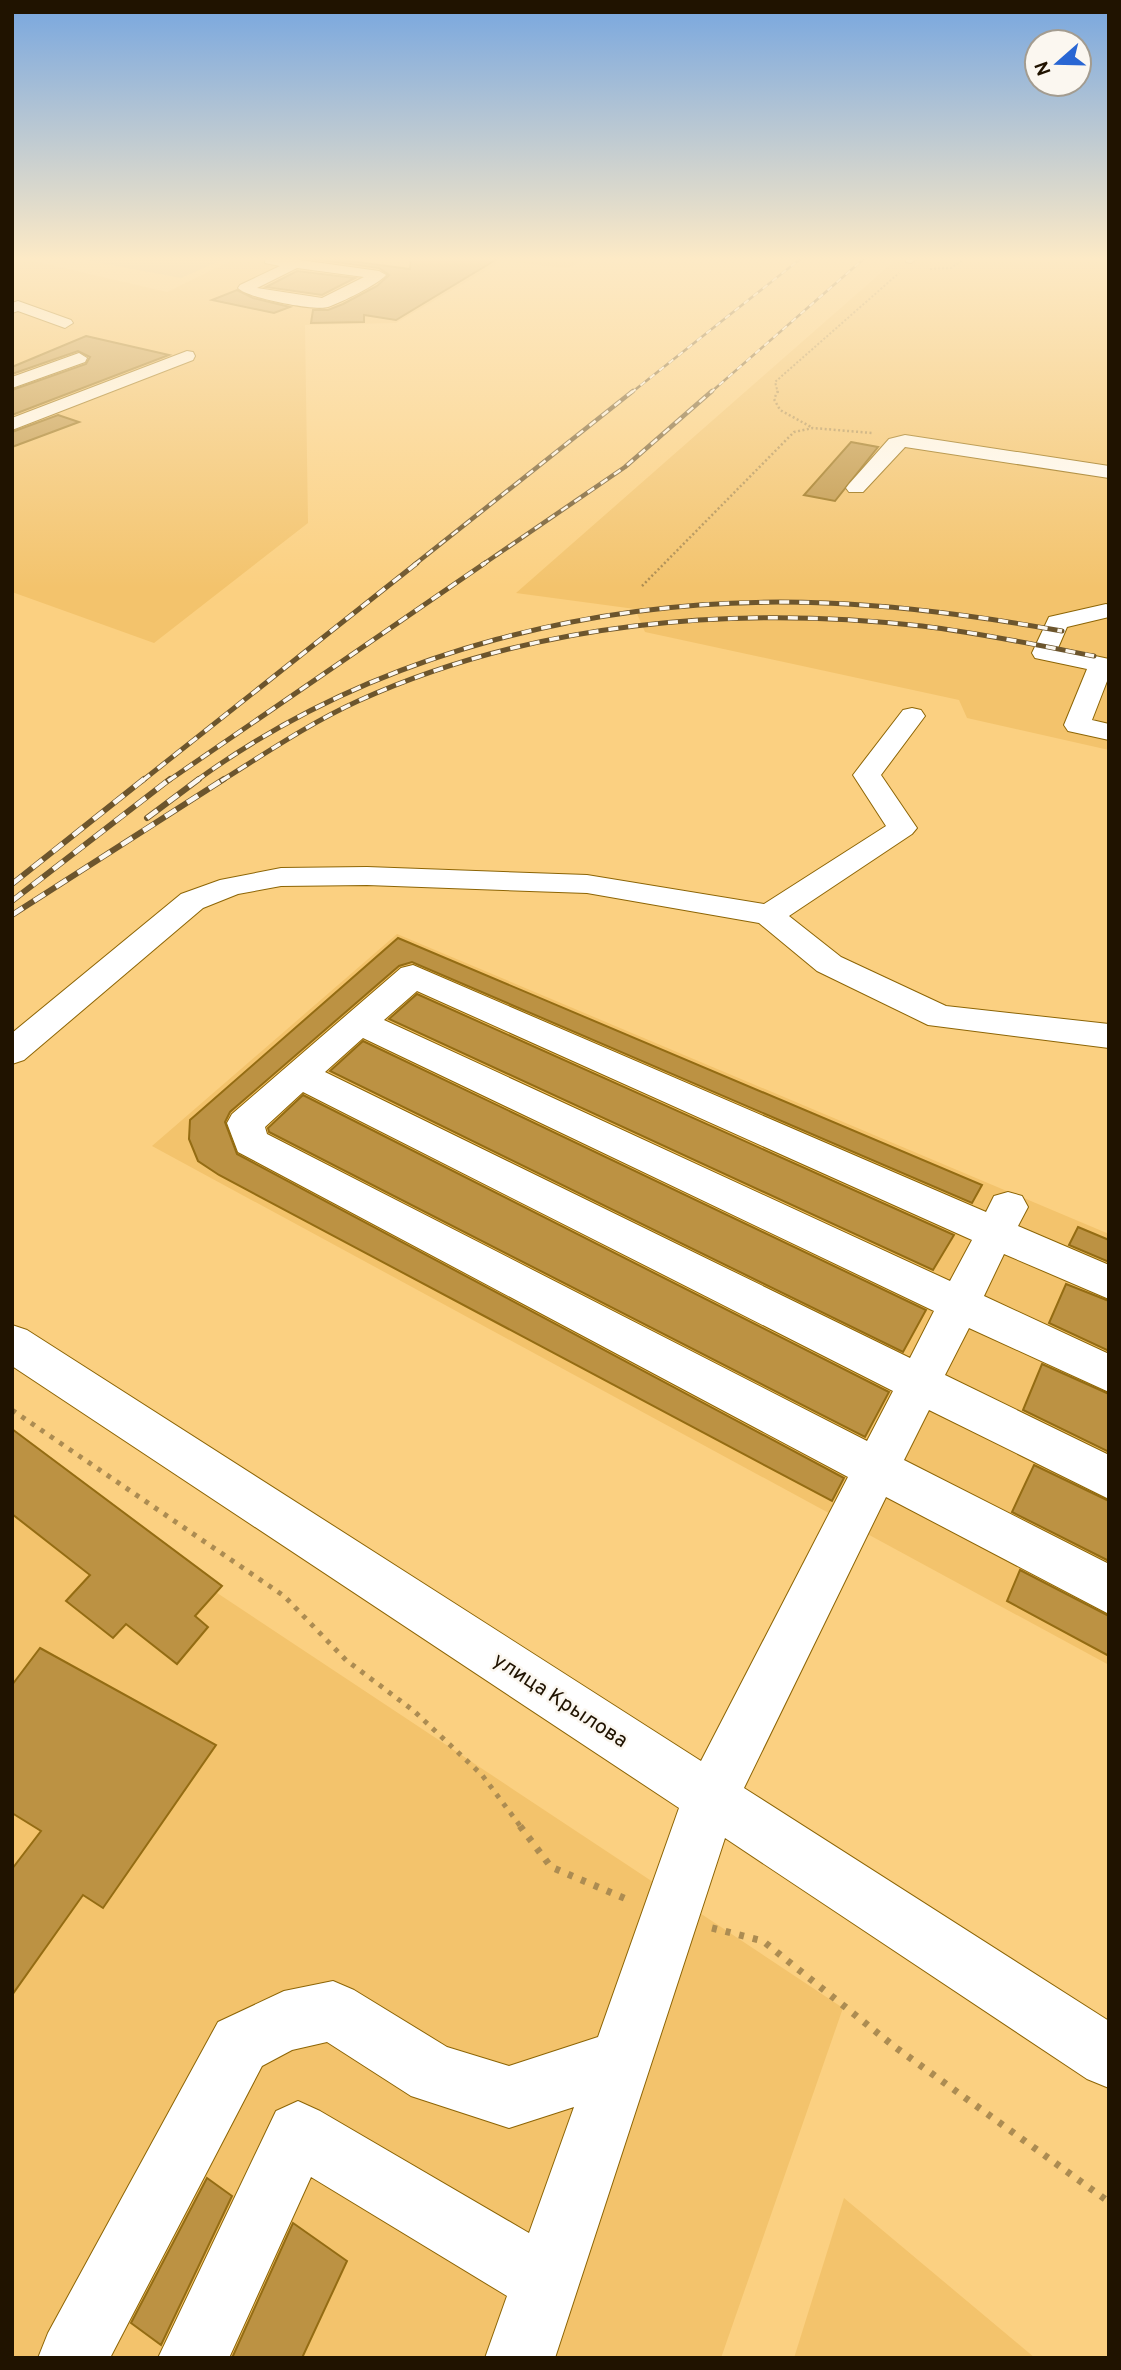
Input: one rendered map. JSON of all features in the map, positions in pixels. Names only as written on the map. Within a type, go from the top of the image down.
[{"type":"street","points":[[12,383],[56,367]]},
{"type":"street","points":[[12,425],[160,367]]},
{"type":"street","points":[[856,488],[896,443],[915,440],[1109,472]]},
{"type":"street","points":[[1106,611],[1058,622],[1044,653],[1101,664],[1077,725],[1109,732]]},
{"type":"street","points":[[769,915],[902,828],[867,775],[912,716]]},
{"type":"street","points":[[12,1052],[192,901],[231,886],[281,877],[367,876],[587,884],[769,915],[829,964],[940,1017],[1109,1036]]},
{"type":"street","points":[[1109,1283],[1001,1220],[413,976],[245,1123],[251,1142],[1109,1590]]},
{"type":"street","points":[[359,1023],[1109,1374]]},
{"type":"street","points":[[300,1075],[1109,1478]]},
{"type":"street","points":[[520,2358],[710,1799],[1001,1220]]},
{"type":"street","name":"улица Крылова","points":[[12,1343],[1109,2057]]},
{"type":"street","points":[[73,2358],[240,2044],[284,2021],[333,2011],[433,2074],[509,2096],[621,2060]]},
{"type":"street","points":[[193,2358],[299,2133],[546,2281]]},
{"type":"path","points":[[792,367],[775,382],[778,393],[774,400],[780,410],[813,428]]},
{"type":"path","points":[[642,586],[794,432],[813,428],[848,429],[915,440]]},
{"type":"path","points":[[12,1410],[284,1596],[346,1660],[414,1711],[482,1775],[551,1867],[669,1917],[763,1941],[895,2047],[1109,2202]]},
{"type":"shaded area","points":[[12,367],[306,367],[308,523],[154,643],[12,592]]},
{"type":"shaded area","points":[[774,367],[1109,367],[1109,750],[967,718],[959,700],[645,632],[635,609],[516,593]]},
{"type":"shaded area","points":[[397,934],[1109,1234],[1109,1665],[152,1146]]},
{"type":"shaded area","points":[[12,1457],[843,2008],[721,2358],[12,2358]]},
{"type":"shaded area","points":[[844,2198],[1035,2358],[794,2358]]},
{"type":"building","points":[[13,367],[33,367],[12,374]]},
{"type":"building","points":[[79,367],[139,367],[12,415],[12,390]]},
{"type":"building","points":[[58,415],[79,422],[12,447],[12,432]]},
{"type":"building","points":[[851,442],[878,447],[835,501],[804,495]]},
{"type":"building","points":[[398,938],[982,1185],[972,1203],[412,962],[399,966],[230,1112],[225,1122],[237,1154],[844,1478],[832,1501],[219,1175],[198,1161],[189,1139],[190,1120]]},
{"type":"building","points":[[417,994],[954,1235],[933,1270],[389,1019]]},
{"type":"building","points":[[363,1041],[926,1310],[903,1352],[330,1071]]},
{"type":"building","points":[[303,1095],[889,1392],[865,1437],[269,1132],[268,1128]]},
{"type":"building","points":[[1078,1227],[1109,1240],[1109,1262],[1069,1245]]},
{"type":"building","points":[[1066,1284],[1109,1301],[1109,1351],[1049,1323]]},
{"type":"building","points":[[1042,1364],[1109,1394],[1109,1452],[1023,1410]]},
{"type":"building","points":[[12,1429],[222,1586],[195,1616],[208,1627],[177,1664],[126,1624],[113,1638],[66,1601],[90,1575],[12,1514]]},
{"type":"building","points":[[1034,1465],[1109,1501],[1109,1561],[1012,1512]]},
{"type":"building","points":[[1020,1570],[1109,1616],[1109,1656],[1007,1601]]},
{"type":"building","points":[[40,1648],[216,1745],[103,1908],[83,1895],[12,1995],[12,1869],[41,1831],[12,1813],[12,1685]]},
{"type":"building","points":[[207,2178],[232,2196],[161,2345],[131,2323]]},
{"type":"building","points":[[293,2223],[347,2261],[302,2358],[232,2358]]},
{"type":"railway","points":[[631,393],[664,367]]},
{"type":"railway","points":[[710,393],[740,367]]},
{"type":"railway","points":[[414,565],[633,391]]},
{"type":"railway","points":[[482,565],[625,467],[712,391]]},
{"type":"railway","points":[[142,781],[417,563]]},
{"type":"railway","points":[[168,781],[485,563]]},
{"type":"railway","points":[[199,779],[265,735],[339,697],[416,665],[496,639],[578,621],[660,609],[743,603],[826,603],[945,613],[1062,631]]},
{"type":"railway","points":[[221,781],[340,710],[425,674],[493,653],[564,637],[635,626],[707,620],[851,620],[944,629],[1094,656]]},
{"type":"railway","points":[[12,884],[144,779]]},
{"type":"railway","points":[[12,901],[170,779]]},
{"type":"railway","points":[[147,818],[199,779]]},
{"type":"railway","points":[[12,915],[224,779]]}]
